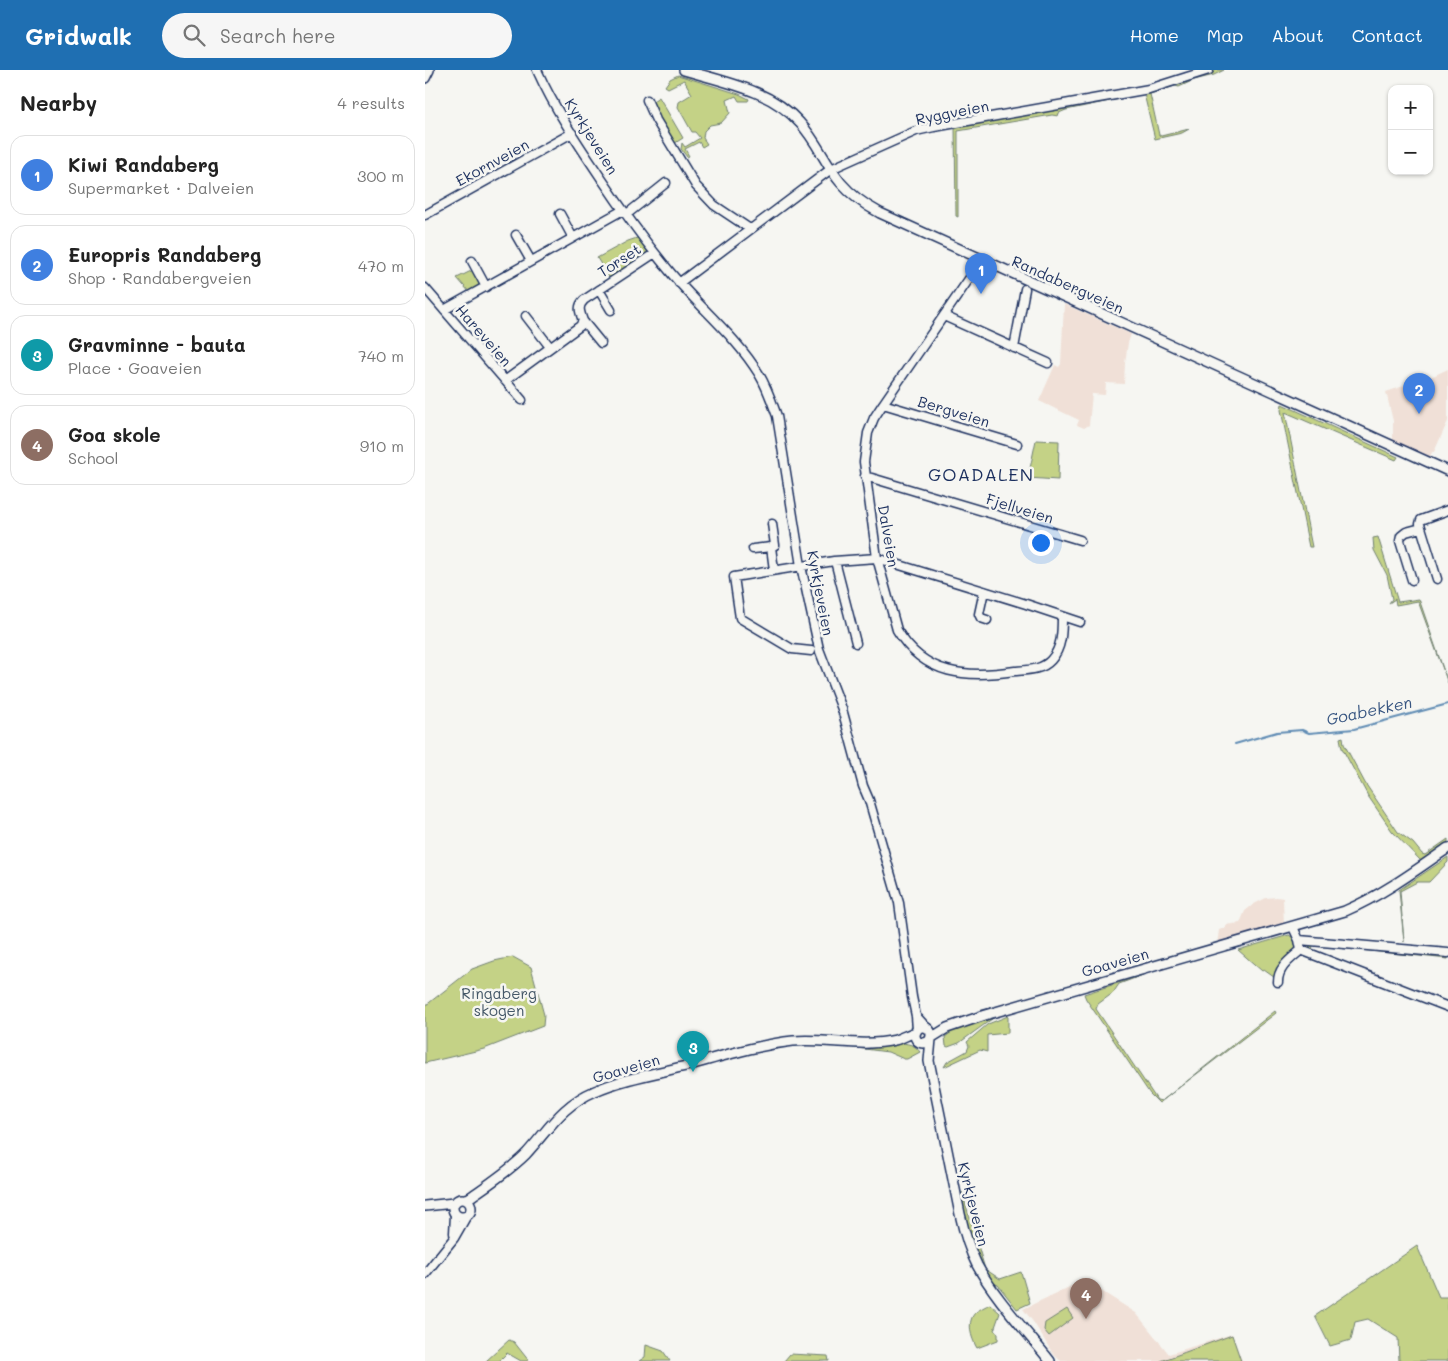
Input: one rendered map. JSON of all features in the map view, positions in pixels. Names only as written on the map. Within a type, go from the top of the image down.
[{"type":"main road","name":"Randabergveien","points":[[684,70],[748,89],[784,107],[809,133],[831,169],[847,190],[862,203],[880,213],[1448,471]]},
{"type":"main road","name":"Goaveien","points":[[896,1040],[922,1029],[947,1028],[1039,999],[1340,913],[1365,902],[1414,872],[1448,848]]},
{"type":"main road","name":"Goaveien","points":[[465,1199],[487,1187],[526,1154],[562,1111],[581,1097],[603,1088],[631,1079],[780,1043],[808,1040],[863,1042],[896,1040],[926,1043],[947,1028]]},
{"type":"main road","points":[[919,1042],[915,1037],[922,1029],[931,1033],[931,1039]]},
{"type":"main road","name":"Kyrkjeveien","points":[[929,1061],[931,1039]]},
{"type":"main road","name":"Kyrkjeveien","points":[[919,1042],[929,1061],[960,1214],[972,1253],[991,1287],[1050,1361]]},
{"type":"main road","name":"Goaveien","points":[[469,1213],[487,1187]]},
{"type":"main road","points":[[425,1206],[454,1203],[459,1199],[465,1199],[469,1202],[469,1213],[461,1218],[435,1206]]},
{"type":"main road","points":[[454,1203],[452,1208],[454,1214]]},
{"type":"street","name":"Kyrkjeveien","points":[[537,70],[572,133],[625,212],[655,254],[679,283],[735,342],[759,374],[772,402],[783,446],[801,566],[819,649],[842,709],[863,786],[869,800],[899,903],[912,997],[922,1029]]},
{"type":"street","name":"Ryggveien","points":[[679,283],[831,169],[916,131],[1149,89],[1209,70]]},
{"type":"street","points":[[647,100],[657,120],[700,190],[714,205],[750,229]]},
{"type":"street","name":"Ekornveien","points":[[425,215],[572,133]]},
{"type":"street","points":[[445,310],[573,238],[625,212],[666,183]]},
{"type":"street","points":[[560,214],[573,238]]},
{"type":"street","points":[[516,235],[531,261]]},
{"type":"street","name":"Torset","points":[[583,321],[579,308],[584,300],[655,254]]},
{"type":"street","points":[[472,260],[486,287]]},
{"type":"street","name":"Dalveien","points":[[982,260],[883,404],[874,418],[868,433],[865,446],[865,476],[877,558],[897,630],[903,640],[911,650],[923,659],[950,671],[983,676],[1040,668],[1057,653],[1061,642],[1063,616]]},
{"type":"street","name":"Hareveien","points":[[425,288],[522,400]]},
{"type":"street","points":[[1014,348],[1025,289]]},
{"type":"street","name":"Torset","points":[[599,290],[611,310]]},
{"type":"street","points":[[526,316],[550,347]]},
{"type":"street","points":[[944,316],[1048,364]]},
{"type":"street","points":[[506,380],[580,326],[583,321],[601,343]]},
{"type":"street","name":"Bergveien","points":[[883,404],[1017,444]]},
{"type":"street","name":"Fjellveien","points":[[865,476],[1081,540]]},
{"type":"street","points":[[1437,579],[1421,528],[1421,520],[1448,510]]},
{"type":"street","points":[[753,549],[771,548],[775,545],[772,524]]},
{"type":"street","points":[[1412,580],[1401,536],[1406,532],[1421,528]]},
{"type":"street","points":[[771,548],[774,570]]},
{"type":"street","points":[[811,651],[792,649],[740,618],[734,577],[835,561],[877,558],[1079,622]]},
{"type":"street","points":[[835,561],[856,644]]},
{"type":"street","points":[[984,591],[979,614],[981,618],[987,620]]},
{"type":"street","points":[[1293,927],[1301,950]]},
{"type":"street","points":[[1299,940],[1448,953]]},
{"type":"street","points":[[1278,982],[1278,975],[1281,969],[1301,950]]},
{"type":"street","points":[[1301,950],[1448,1007]]},
{"type":"street","points":[[425,1274],[451,1242],[469,1213]]},
{"type":"street","points":[[451,1242],[455,1225],[454,1214]]},
{"type":"shaded area","points":[[1064,304],[1131,334],[1125,363],[1124,384],[1106,383],[1105,395],[1092,394],[1089,425],[1084,428],[1077,425],[1079,420],[1039,401],[1055,365],[1059,367],[1061,364]]},
{"type":"shaded area","points":[[1448,369],[1448,421],[1434,452],[1432,452],[1430,457],[1425,458],[1393,442],[1393,421],[1386,392]]},
{"type":"shaded area","points":[[1266,898],[1283,898],[1284,926],[1217,945],[1219,930],[1225,928],[1225,925],[1240,923],[1245,911],[1254,904]]},
{"type":"shaded area","points":[[1084,1280],[1136,1313],[1169,1354],[1232,1334],[1242,1361],[1061,1361],[1053,1354],[1023,1309]]},
{"type":"green space","points":[[1216,70],[1224,70],[1179,87],[1175,86],[1150,94],[1159,135],[1189,129],[1182,133],[1155,139],[1144,94],[1066,110],[1059,113],[1058,116],[1052,115],[958,131],[958,217],[956,216],[955,126],[1171,85]]},
{"type":"green space","points":[[678,75],[739,94],[749,99],[748,101],[739,101],[736,96],[727,100],[730,113],[721,123],[710,125],[704,131],[703,138],[707,144],[702,147],[699,142],[685,149],[689,156],[687,157],[681,149],[682,143],[685,147],[700,138],[695,132],[692,132],[678,107],[679,102],[692,94],[684,80],[668,88],[665,86],[670,79]]},
{"type":"green space","points":[[659,97],[683,138],[672,145],[648,104]]},
{"type":"green space","points":[[640,237],[649,254],[610,279],[597,258],[628,241]]},
{"type":"green space","points":[[477,268],[485,282],[471,294],[457,278]]},
{"type":"green space","points":[[1282,404],[1398,457],[1396,460],[1285,412],[1312,547],[1309,547],[1281,410]]},
{"type":"green space","points":[[1036,440],[1059,441],[1058,480],[1028,478]]},
{"type":"green space","points":[[1378,537],[1398,602],[1419,599],[1448,683],[1418,601],[1396,605],[1395,599],[1389,603],[1392,599],[1387,575],[1374,550],[1373,538]]},
{"type":"green space","points":[[1343,737],[1344,744],[1365,783],[1398,832],[1425,855],[1448,839],[1448,845],[1422,862],[1392,831],[1368,796],[1342,748],[1340,738]]},
{"type":"green space","points":[[1448,857],[1448,862],[1429,882],[1417,882],[1400,891],[1404,942],[1399,890]]},
{"type":"green space","points":[[1289,935],[1299,949],[1278,980],[1264,970],[1262,971],[1238,950]]},
{"type":"green space","points":[[1303,943],[1448,953],[1448,959],[1312,945],[1313,951],[1448,1002],[1448,1007],[1309,953],[1308,949],[1302,945]]},
{"type":"green space","name":"Ringaberg skogen","points":[[513,957],[531,967],[544,1015],[543,1026],[484,1049],[425,1063],[425,1006],[472,969]]},
{"type":"green space","points":[[1143,975],[1119,984],[1113,993],[1098,1004],[1096,1009],[1157,1100],[1162,1101],[1159,1103],[1150,1094],[1084,994]]},
{"type":"green space","points":[[1275,1011],[1276,1013],[1173,1092]]},
{"type":"green space","points":[[996,1016],[959,1043],[946,1046],[945,1037],[953,1031]]},
{"type":"green space","points":[[1008,1016],[1008,1033],[987,1035],[987,1052],[980,1050],[944,1067],[947,1062],[967,1051],[969,1046],[967,1042],[988,1024]]},
{"type":"green space","points":[[902,1043],[912,1045],[920,1052],[904,1059],[888,1052],[833,1045]]},
{"type":"green space","points":[[962,1192],[985,1269],[1000,1279],[1021,1272],[1030,1303],[1017,1309],[998,1285],[993,1283],[986,1275],[971,1244],[958,1194]]},
{"type":"green space","points":[[1417,1246],[1439,1297],[1448,1297],[1448,1361],[1399,1361],[1398,1338],[1368,1319],[1355,1322],[1351,1340],[1330,1346],[1315,1316]]},
{"type":"green space","points":[[990,1304],[1000,1313],[994,1330],[998,1333],[998,1340],[977,1348],[971,1335],[971,1320],[976,1312]]},
{"type":"green space","points":[[1067,1309],[1073,1318],[1049,1336],[1044,1330],[1045,1323]]},
{"type":"green space","points":[[1232,1335],[1241,1361],[1161,1361]]},
{"type":"green space","points":[[509,1340],[514,1342],[529,1361],[521,1361],[507,1353],[499,1361],[486,1361]]},
{"type":"green space","points":[[646,1345],[663,1351],[670,1361],[639,1361],[645,1357]]},
{"type":"green space","points":[[790,1354],[828,1356],[829,1361],[784,1361]]},
{"type":"waterway","name":"Goabekken","points":[[1235,744],[1277,732],[1302,730],[1309,733],[1354,729],[1448,704]]},
{"type":"place","name":"Kiwi Randaberg","points":[[981,294]]},
{"type":"place","name":"Europris Randaberg","points":[[1419,414]]},
{"type":"place","name":"Gravminne - bauta","points":[[693,1072]]},
{"type":"place","name":"Goa skole","points":[[1086,1319]]},
{"type":"district","name":"GOADALEN","points":[[981,474]]}]
